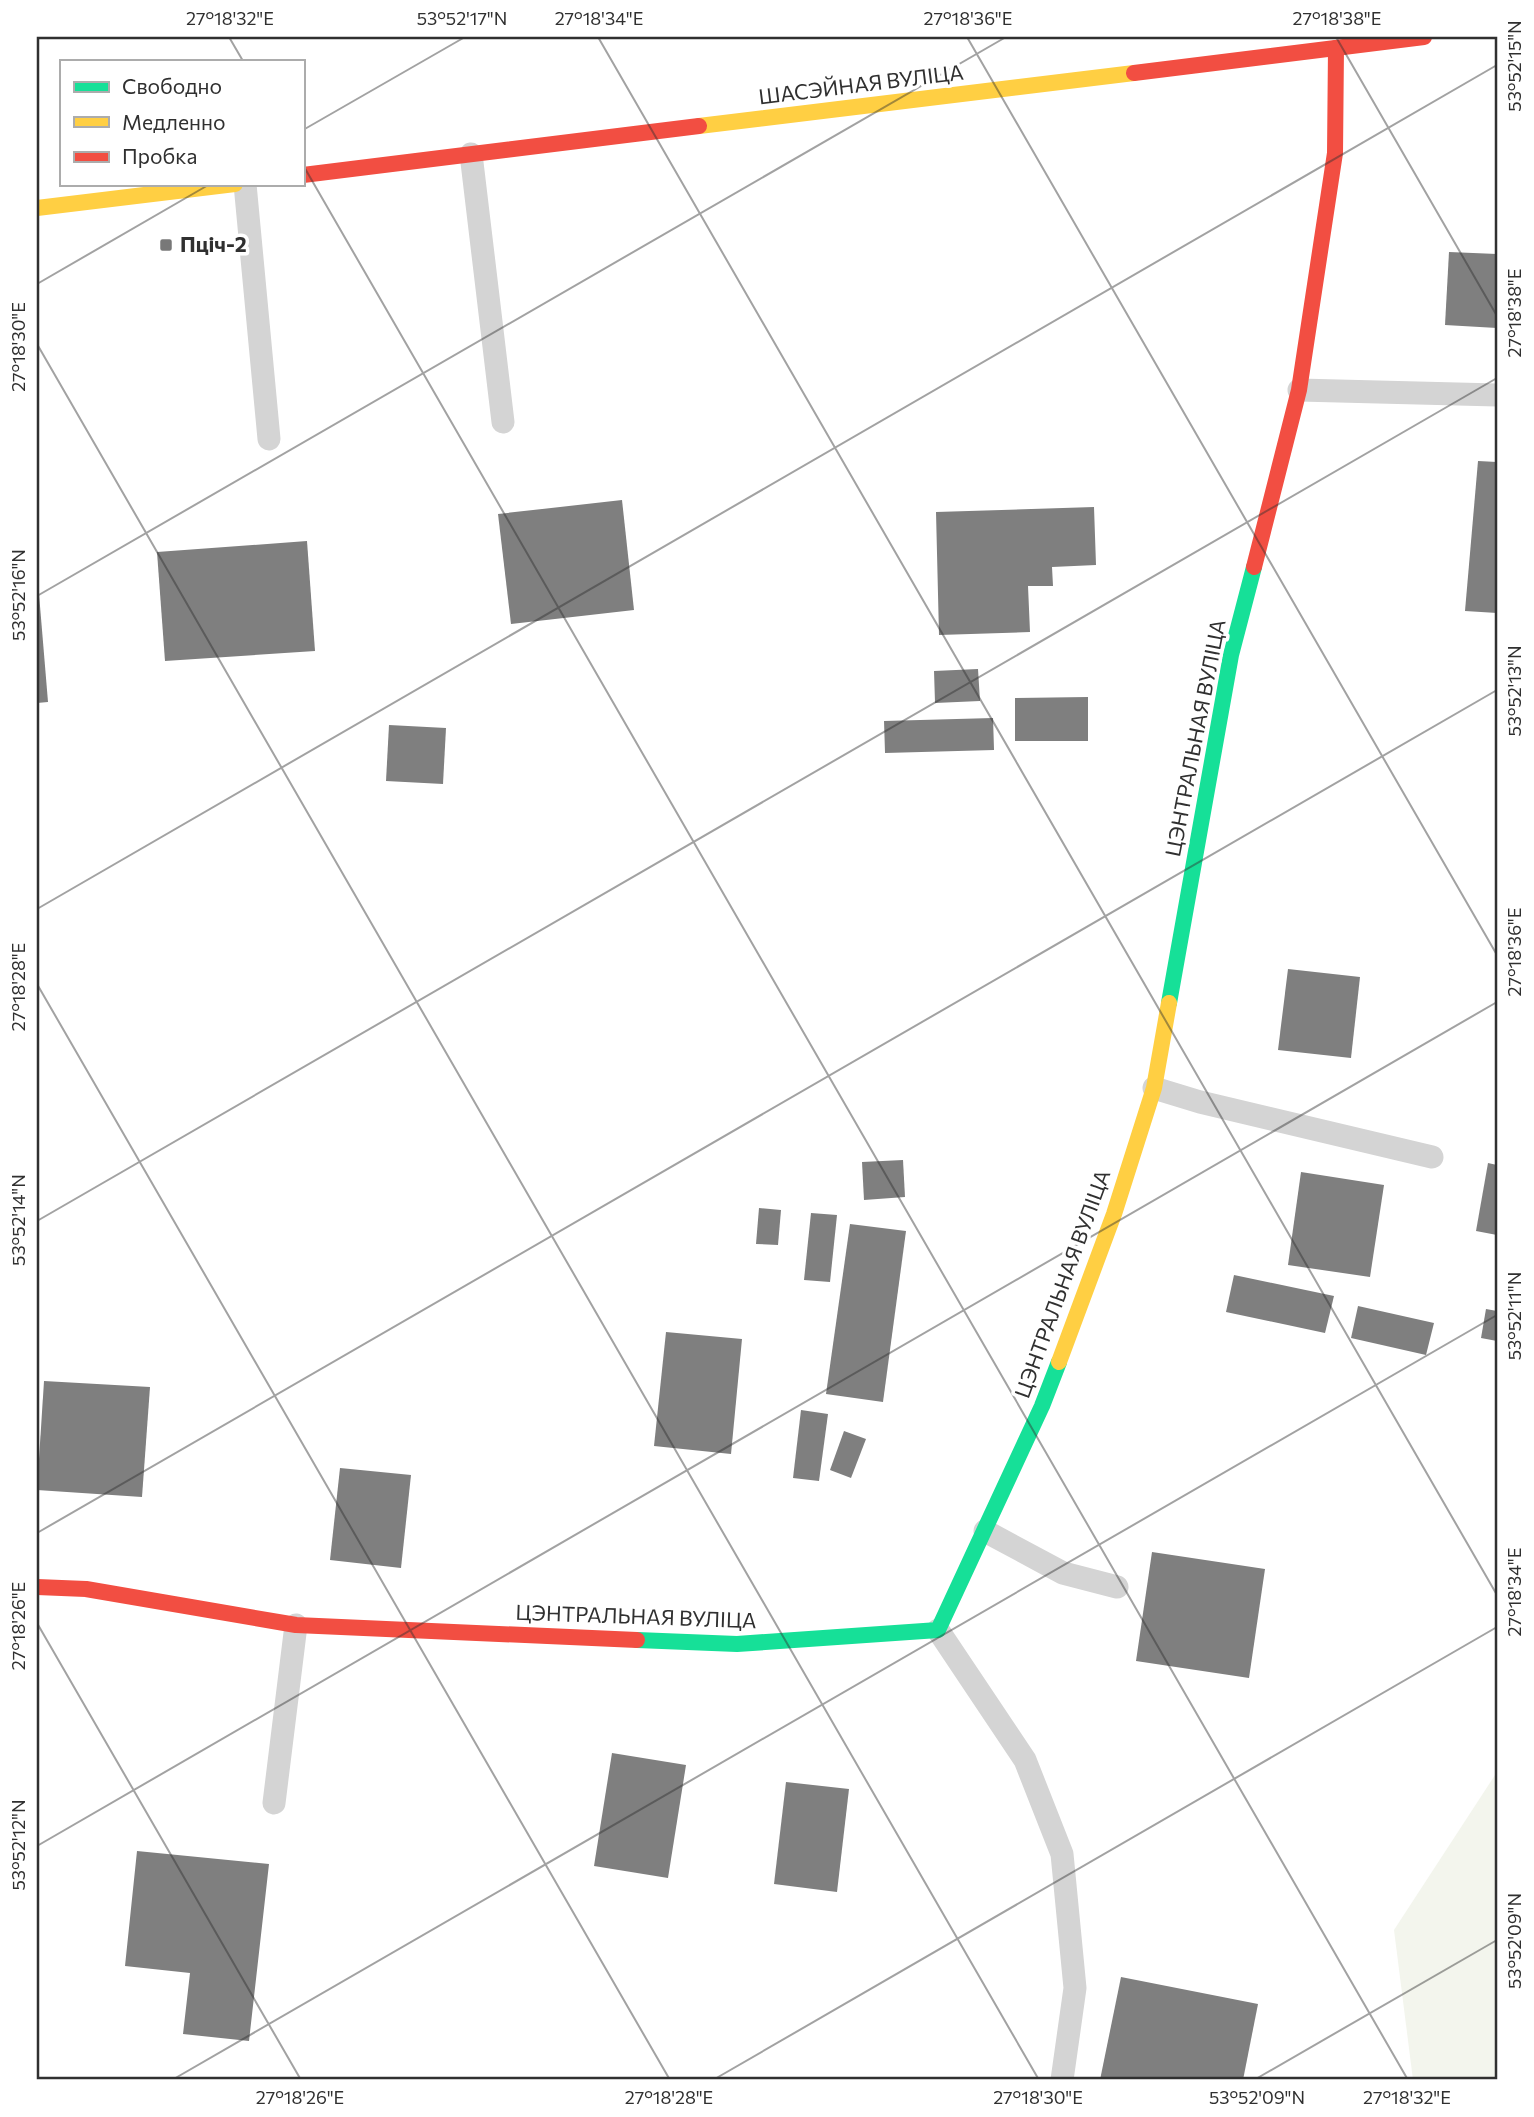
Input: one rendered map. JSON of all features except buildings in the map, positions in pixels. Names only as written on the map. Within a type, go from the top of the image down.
[{"type":"street","name":"ШАСЭЙНАЯ ВУЛІЦА","points":[[304,175],[1424,37]]},
{"type":"street","name":"ЦЭНТРАЛЬНАЯ ВУЛІЦА","points":[[37,1587],[86,1589],[296,1625],[737,1644],[938,1630],[1042,1406],[1114,1214],[1154,1088],[1231,655],[1299,390],[1335,153],[1336,48]]},
{"type":"street","points":[[37,208],[218,186]]},
{"type":"lane","points":[[471,154],[503,422]]},
{"type":"lane","points":[[245,186],[269,439]]},
{"type":"lane","points":[[1299,390],[1497,395]]},
{"type":"lane","points":[[1154,1088],[1200,1102],[1432,1157]]},
{"type":"lane","points":[[985,1531],[1063,1573],[1117,1587]]},
{"type":"lane","points":[[274,1803],[296,1625]]},
{"type":"lane","points":[[938,1630],[1025,1760],[1062,1854],[1075,1989],[1062,2080]]},
{"type":"shaded area","points":[[1497,1772],[1497,2080],[1413,2080],[1394,1930]]},
{"type":"traffic: fast","points":[[1169,1003],[1231,655],[1254,567]]},
{"type":"traffic: fast","points":[[637,1640],[737,1644],[938,1630],[1042,1406],[1059,1362]]},
{"type":"traffic: slow","points":[[699,126],[1134,73]]},
{"type":"traffic: slow","points":[[37,208],[218,186]]},
{"type":"traffic: slow","points":[[1059,1362],[1114,1214],[1154,1088],[1169,1003]]},
{"type":"traffic: jam","points":[[1134,73],[1424,37]]},
{"type":"traffic: jam","points":[[1254,567],[1299,390],[1335,153],[1336,48]]},
{"type":"traffic: jam","points":[[304,175],[699,126]]},
{"type":"traffic: jam","points":[[37,1587],[86,1589],[296,1625],[637,1640]]},
{"type":"place","name":"Пціч-2","points":[[166,245]]}]
